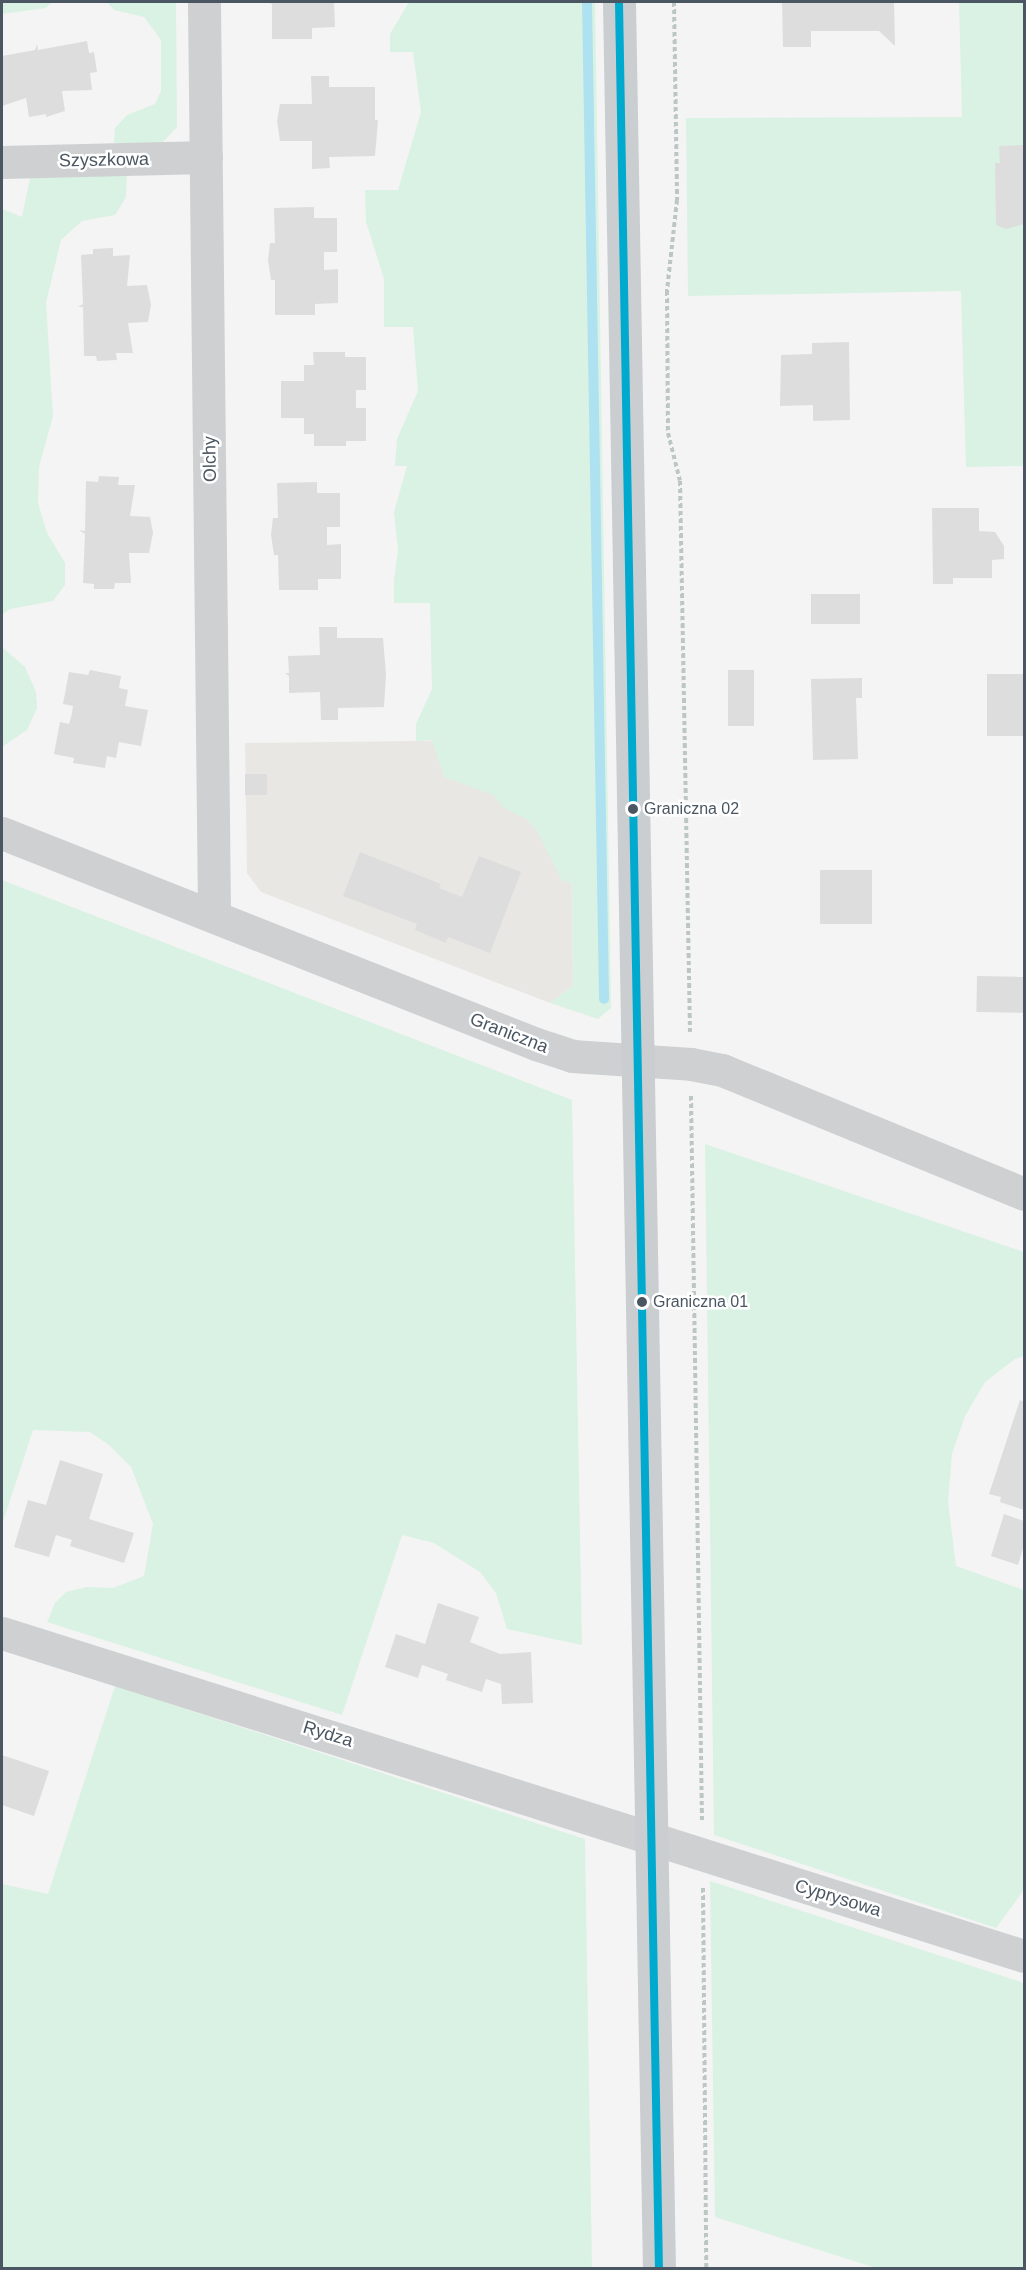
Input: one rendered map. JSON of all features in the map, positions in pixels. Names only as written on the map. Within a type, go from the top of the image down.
[{"type":"main road","points":[[619,2],[659,2268]]},
{"type":"street","name":"Olchy","points":[[204,2],[214,916]]},
{"type":"street","name":"Szyszkowa","points":[[2,162],[206,157]]},
{"type":"street","name":"Graniczna","points":[[2,833],[559,1052],[691,1064],[722,1070],[1024,1194]]},
{"type":"street","name":"Rydza","points":[[2,1634],[653,1837]]},
{"type":"street","name":"Cyprysowa","points":[[653,1837],[703,1856],[1024,1956]]},
{"type":"path","points":[[674,2],[677,200],[667,291],[668,433],[680,481],[703,1856],[706,2268]]},
{"type":"shaded area","points":[[570,739],[573,986],[550,1003],[261,892],[247,873],[245,743]]},
{"type":"green space","points":[[2,2],[52,2],[46,8],[2,14]]},
{"type":"green space","points":[[107,2],[176,2],[177,127],[162,143],[114,143],[115,128],[127,115],[155,104],[161,91],[161,40],[144,17],[114,10]]},
{"type":"green space","points":[[409,2],[595,2],[611,1008],[598,1019],[550,1003],[573,986],[572,883],[562,881],[536,829],[526,819],[504,808],[493,795],[444,777],[432,740],[416,741],[416,724],[432,689],[430,603],[394,603],[398,550],[394,512],[407,466],[395,466],[397,439],[418,391],[413,327],[384,327],[384,279],[366,222],[365,190],[398,190],[421,112],[413,52],[390,52],[390,34]]},
{"type":"green space","points":[[959,2],[1024,2],[1024,466],[966,467],[961,291],[688,296],[686,118],[962,117]]},
{"type":"green space","points":[[127,172],[126,197],[115,215],[82,221],[61,240],[46,303],[53,416],[39,467],[38,503],[47,533],[65,563],[65,585],[53,601],[10,609],[2,615],[2,209],[22,217],[31,174]]},
{"type":"green space","points":[[2,647],[25,667],[36,692],[37,708],[27,730],[2,747]]},
{"type":"green space","points":[[2,880],[572,1100],[582,1645],[507,1629],[496,1593],[480,1572],[434,1543],[402,1535],[342,1715],[47,1622],[55,1603],[66,1592],[87,1587],[113,1588],[144,1576],[153,1524],[131,1467],[109,1445],[90,1432],[33,1430],[2,1525]]},
{"type":"green space","points":[[705,1144],[1024,1252],[1024,1356],[1015,1359],[985,1382],[965,1416],[952,1454],[948,1502],[956,1566],[1024,1590],[1024,1890],[996,1928],[714,1835]]},
{"type":"green space","points":[[115,1686],[585,1839],[592,2268],[2,2268],[2,1884],[48,1894]]},
{"type":"green space","points":[[710,1881],[1024,1983],[1024,2268],[876,2268],[715,2217]]},
{"type":"building","points":[[267,2],[334,2],[335,27],[312,28],[312,39],[272,39],[272,4]]},
{"type":"building","points":[[782,2],[894,2],[895,46],[879,31],[811,31],[811,47],[783,47]]},
{"type":"building","points":[[87,41],[89,53],[94,52],[97,72],[90,73],[92,90],[62,91],[65,111],[46,117],[46,114],[29,117],[26,98],[2,106],[2,56],[35,50],[37,44],[38,50]]},
{"type":"building","points":[[311,76],[329,76],[329,87],[375,87],[375,120],[378,120],[375,156],[329,157],[330,168],[312,169],[312,141],[280,141],[277,121],[280,104],[312,104]]},
{"type":"building","points":[[1024,145],[1024,224],[1006,229],[996,225],[995,163],[1000,163],[999,146]]},
{"type":"building","points":[[314,207],[314,218],[337,218],[337,252],[324,252],[324,270],[338,269],[338,303],[315,304],[315,315],[275,315],[275,280],[271,280],[268,260],[270,243],[275,243],[274,208]]},
{"type":"building","points":[[113,248],[113,256],[130,255],[127,286],[147,285],[151,305],[148,322],[128,323],[133,353],[116,353],[117,360],[97,361],[96,356],[84,356],[83,307],[78,307],[83,304],[81,255],[93,254],[93,249]]},
{"type":"building","points":[[849,342],[850,420],[813,421],[813,405],[780,406],[781,355],[812,354],[812,343]]},
{"type":"building","points":[[313,352],[345,352],[345,357],[366,357],[366,390],[356,390],[356,408],[366,408],[366,441],[346,441],[346,446],[314,446],[314,434],[304,434],[304,418],[281,418],[281,381],[304,381],[304,365],[314,365]]},
{"type":"building","points":[[99,476],[119,477],[118,485],[135,485],[130,516],[150,517],[153,533],[149,553],[129,553],[131,583],[115,583],[114,589],[94,589],[94,584],[83,583],[85,534],[79,530],[85,531],[86,481],[98,482]]},
{"type":"building","points":[[317,482],[317,493],[340,493],[340,527],[327,527],[327,545],[341,544],[341,579],[318,579],[318,590],[279,590],[278,555],[274,555],[271,535],[273,518],[278,518],[277,483]]},
{"type":"building","points":[[932,508],[979,508],[979,531],[995,532],[1004,546],[1004,559],[992,560],[992,578],[953,578],[953,584],[933,584]]},
{"type":"building","points":[[811,594],[860,594],[860,624],[811,624]]},
{"type":"building","points":[[319,627],[337,627],[337,638],[383,638],[386,674],[384,707],[338,708],[338,720],[321,720],[320,692],[289,693],[289,676],[285,673],[289,673],[288,656],[320,655]]},
{"type":"building","points":[[90,670],[121,676],[119,688],[128,690],[125,706],[148,710],[141,746],[119,742],[116,758],[107,756],[105,768],[73,763],[74,758],[54,754],[60,722],[69,724],[72,713],[73,706],[63,704],[69,672],[88,675]]},
{"type":"building","points":[[728,670],[754,670],[754,726],[728,726]]},
{"type":"building","points":[[987,674],[1024,674],[1024,736],[987,736]]},
{"type":"building","points":[[862,678],[862,698],[856,698],[858,759],[813,760],[811,679]]},
{"type":"building","points":[[245,774],[267,774],[267,795],[245,795]]},
{"type":"building","points":[[360,852],[441,884],[439,888],[462,897],[479,856],[521,872],[490,953],[448,937],[446,943],[415,930],[417,924],[343,896]]},
{"type":"building","points":[[820,870],[872,870],[872,924],[820,924]]},
{"type":"building","points":[[977,976],[1024,977],[1023,1013],[976,1012]]},
{"type":"building","points":[[1020,1400],[1024,1402],[1024,1510],[1000,1502],[1001,1497],[989,1494]]},
{"type":"building","points":[[60,1460],[103,1474],[89,1519],[134,1533],[124,1563],[70,1546],[72,1540],[56,1535],[49,1557],[14,1547],[28,1500],[46,1505]]},
{"type":"building","points":[[1004,1514],[1024,1521],[1024,1545],[1018,1565],[991,1556]]},
{"type":"building","points":[[438,1603],[479,1617],[470,1642],[500,1654],[531,1652],[533,1703],[502,1704],[501,1684],[486,1679],[482,1692],[446,1680],[448,1674],[422,1665],[418,1678],[385,1667],[396,1634],[425,1644]]},
{"type":"building","points":[[2,1755],[49,1771],[34,1816],[2,1805]]},
{"type":"waterway","points":[[587,2],[604,999]]},
{"type":"transit line","points":[[619,2],[659,2268]]},
{"type":"place","name":"Graniczna 02","points":[[633,809]]},
{"type":"place","name":"Graniczna 01","points":[[642,1302]]}]
